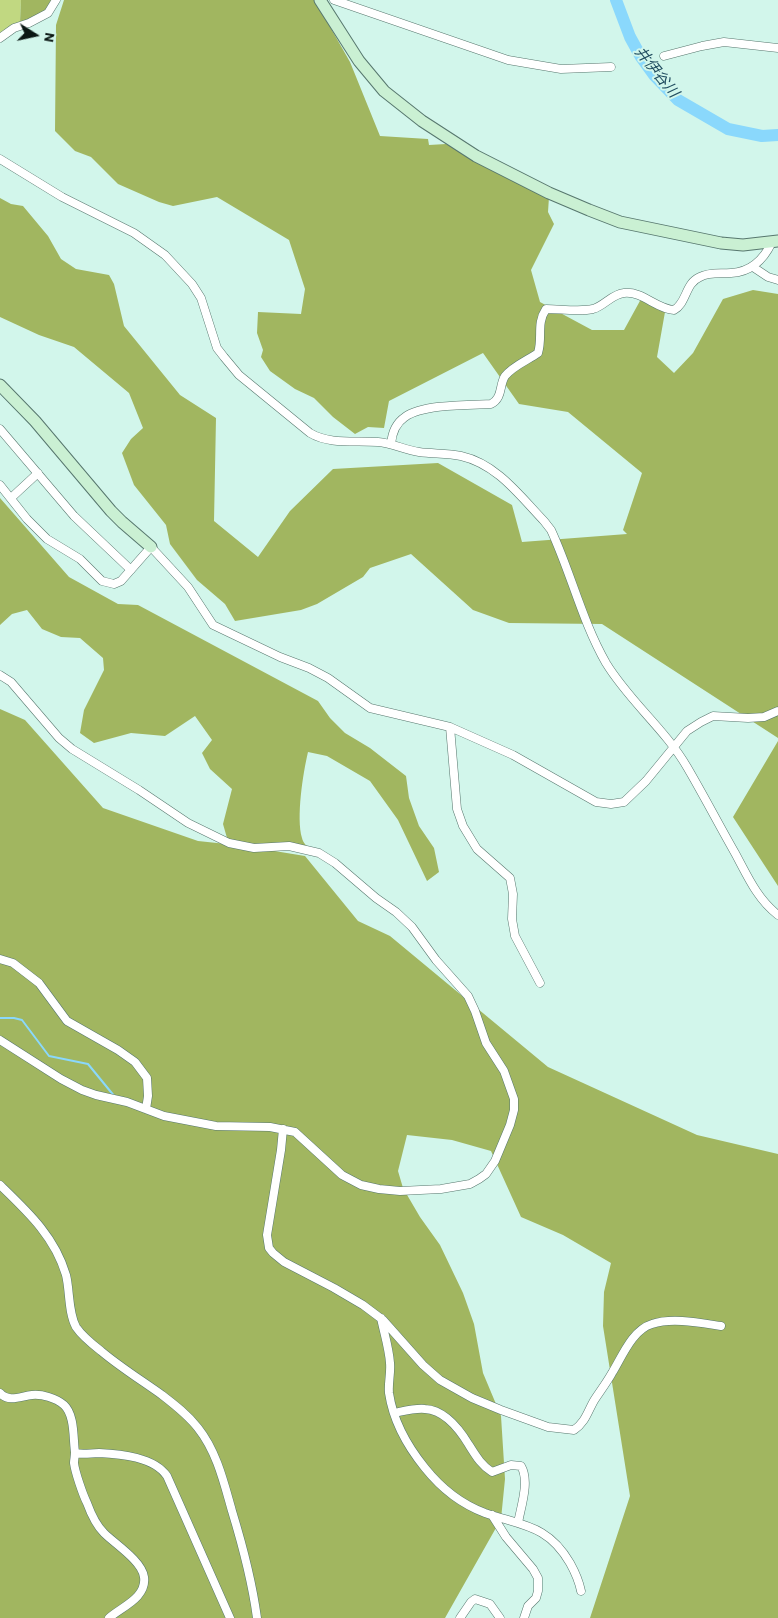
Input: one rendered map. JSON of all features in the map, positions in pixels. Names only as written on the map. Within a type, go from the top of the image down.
[{"type":"street","points":[[0,38],[14,28],[48,13],[56,0]]},
{"type":"street","points":[[320,0],[359,61],[384,91],[422,120],[476,156],[549,193],[620,222],[721,243],[744,245],[775,242]]},
{"type":"street","points":[[334,0],[508,60],[561,70],[611,66]]},
{"type":"street","points":[[664,56],[724,42],[778,48]]},
{"type":"street","points":[[0,159],[62,197],[134,233],[165,254],[192,284],[201,298],[217,348],[224,358],[239,376],[310,433],[330,441],[380,442],[418,452],[463,456],[480,462],[494,471],[544,521],[555,539],[587,622],[606,662],[633,698],[674,746],[750,882],[767,906],[778,915]]},
{"type":"street","points":[[391,444],[394,429],[406,416],[411,414],[460,404],[491,404],[496,402],[503,380],[507,374],[538,352],[541,316],[546,309],[593,309],[623,293],[641,295],[674,310],[680,305],[690,285],[700,276],[715,273],[733,273],[753,267],[775,242]]},
{"type":"street","points":[[753,267],[768,277],[778,280]]},
{"type":"street","points":[[0,384],[35,421],[111,511],[151,547],[188,586],[213,625],[280,657],[310,668],[328,678],[370,708],[450,727],[513,755],[596,802],[611,804],[624,802],[634,793],[688,731],[701,722],[713,716],[764,717],[778,711]]},
{"type":"street","points":[[0,429],[74,516],[131,570]]},
{"type":"street","points":[[11,498],[38,473]]},
{"type":"street","points":[[0,485],[27,519],[47,539],[80,559],[99,579],[110,583],[117,583],[151,547]]},
{"type":"street","points":[[0,676],[11,682],[59,738],[72,749],[188,822],[229,843],[254,848],[288,846],[320,853],[396,912],[412,927],[436,960],[468,996],[486,1043],[504,1071],[514,1099],[514,1110],[495,1161],[486,1174],[470,1184],[441,1189],[400,1191],[379,1189],[361,1185],[342,1175],[295,1132],[270,1127],[216,1126],[164,1116],[127,1102],[96,1095],[61,1079],[0,1040]]},
{"type":"street","points":[[450,727],[457,809],[463,826],[478,849],[510,878],[514,894],[512,919],[514,936],[540,983]]},
{"type":"street","points":[[0,959],[13,963],[39,983],[67,1021],[135,1062],[147,1078],[148,1096],[146,1110]]},
{"type":"street","points":[[283,1129],[267,1236],[269,1248],[273,1254],[284,1262],[363,1305],[381,1318],[423,1365],[440,1380],[501,1410],[548,1427],[571,1431],[582,1425],[594,1401],[628,1345],[650,1324],[671,1321],[721,1326]]},
{"type":"street","points":[[0,1185],[44,1230],[56,1249],[66,1275],[74,1320],[78,1329],[88,1340],[121,1367],[182,1411],[198,1429],[210,1448],[219,1467],[248,1564],[258,1618]]},
{"type":"street","points":[[381,1318],[388,1349],[390,1395],[394,1413],[409,1444],[425,1468],[442,1487],[456,1498],[484,1512],[518,1522],[551,1538],[561,1549],[574,1572],[581,1592]]},
{"type":"street","points":[[0,1393],[5,1398],[33,1395],[45,1396],[59,1401],[68,1410],[75,1454],[74,1463],[86,1502],[96,1523],[138,1564],[144,1577],[142,1591],[136,1598],[109,1618]]},
{"type":"street","points":[[394,1413],[424,1408],[432,1410],[444,1416],[453,1424],[465,1438],[478,1461],[485,1468],[492,1472],[511,1465],[521,1466],[525,1480],[518,1522]]},
{"type":"street","points":[[75,1454],[100,1453],[144,1459],[162,1469],[167,1476],[230,1618]]},
{"type":"street","points":[[492,1515],[506,1537],[538,1578],[536,1598],[528,1606],[524,1618]]},
{"type":"street","points":[[460,1618],[475,1599],[490,1604],[500,1618]]},
{"type":"green space","points":[[0,0],[21,0],[20,22],[0,34]]},
{"type":"green space","points":[[21,0],[55,0],[48,13],[20,22]]},
{"type":"green space","points":[[64,0],[318,0],[329,25],[350,62],[380,136],[428,139],[429,145],[446,144],[492,165],[517,183],[549,197],[548,212],[554,224],[531,270],[540,302],[592,330],[624,330],[641,299],[665,312],[657,357],[674,373],[693,353],[723,299],[753,290],[778,294],[778,738],[602,624],[509,623],[473,610],[411,554],[370,568],[363,577],[317,604],[301,610],[235,621],[225,604],[197,580],[170,544],[166,525],[134,485],[122,453],[131,439],[143,428],[129,393],[74,347],[39,335],[0,317],[0,198],[11,204],[23,206],[48,236],[61,259],[76,269],[109,275],[114,284],[124,326],[180,395],[216,418],[214,521],[258,557],[290,511],[333,469],[438,463],[512,505],[522,542],[627,534],[623,530],[642,473],[568,412],[519,404],[483,353],[389,401],[384,428],[368,427],[355,434],[333,417],[314,398],[295,389],[270,371],[261,357],[263,350],[257,333],[258,312],[301,314],[305,289],[289,240],[217,197],[173,206],[118,184],[91,157],[75,151],[55,131],[56,25]]},
{"type":"green space","points":[[0,498],[69,577],[118,604],[138,605],[318,701],[330,718],[345,733],[370,748],[406,776],[409,798],[419,826],[434,848],[439,872],[427,881],[398,820],[370,781],[327,756],[308,752],[302,783],[300,829],[305,844],[311,850],[250,847],[305,856],[358,921],[390,936],[548,1067],[697,1135],[778,1154],[778,1618],[590,1618],[630,1496],[603,1326],[604,1292],[611,1263],[563,1235],[521,1217],[491,1151],[452,1140],[407,1135],[398,1171],[403,1188],[420,1217],[440,1245],[463,1293],[474,1324],[483,1373],[501,1416],[505,1479],[501,1519],[445,1618],[0,1618],[0,709],[25,720],[103,808],[198,841],[245,846],[227,838],[223,824],[232,789],[210,769],[202,753],[212,740],[195,716],[165,736],[131,733],[94,743],[80,733],[84,710],[104,670],[103,658],[80,638],[61,637],[42,629],[27,610],[12,614],[0,625]]},
{"type":"green space","points":[[778,741],[778,886],[733,817]]},
{"type":"waterway","name":"井伊谷川","points":[[616,0],[630,37],[641,57],[654,75],[678,100],[728,129],[762,136],[778,135]]},
{"type":"waterway","points":[[0,1018],[22,1020],[49,1056],[88,1064],[115,1097]]}]
